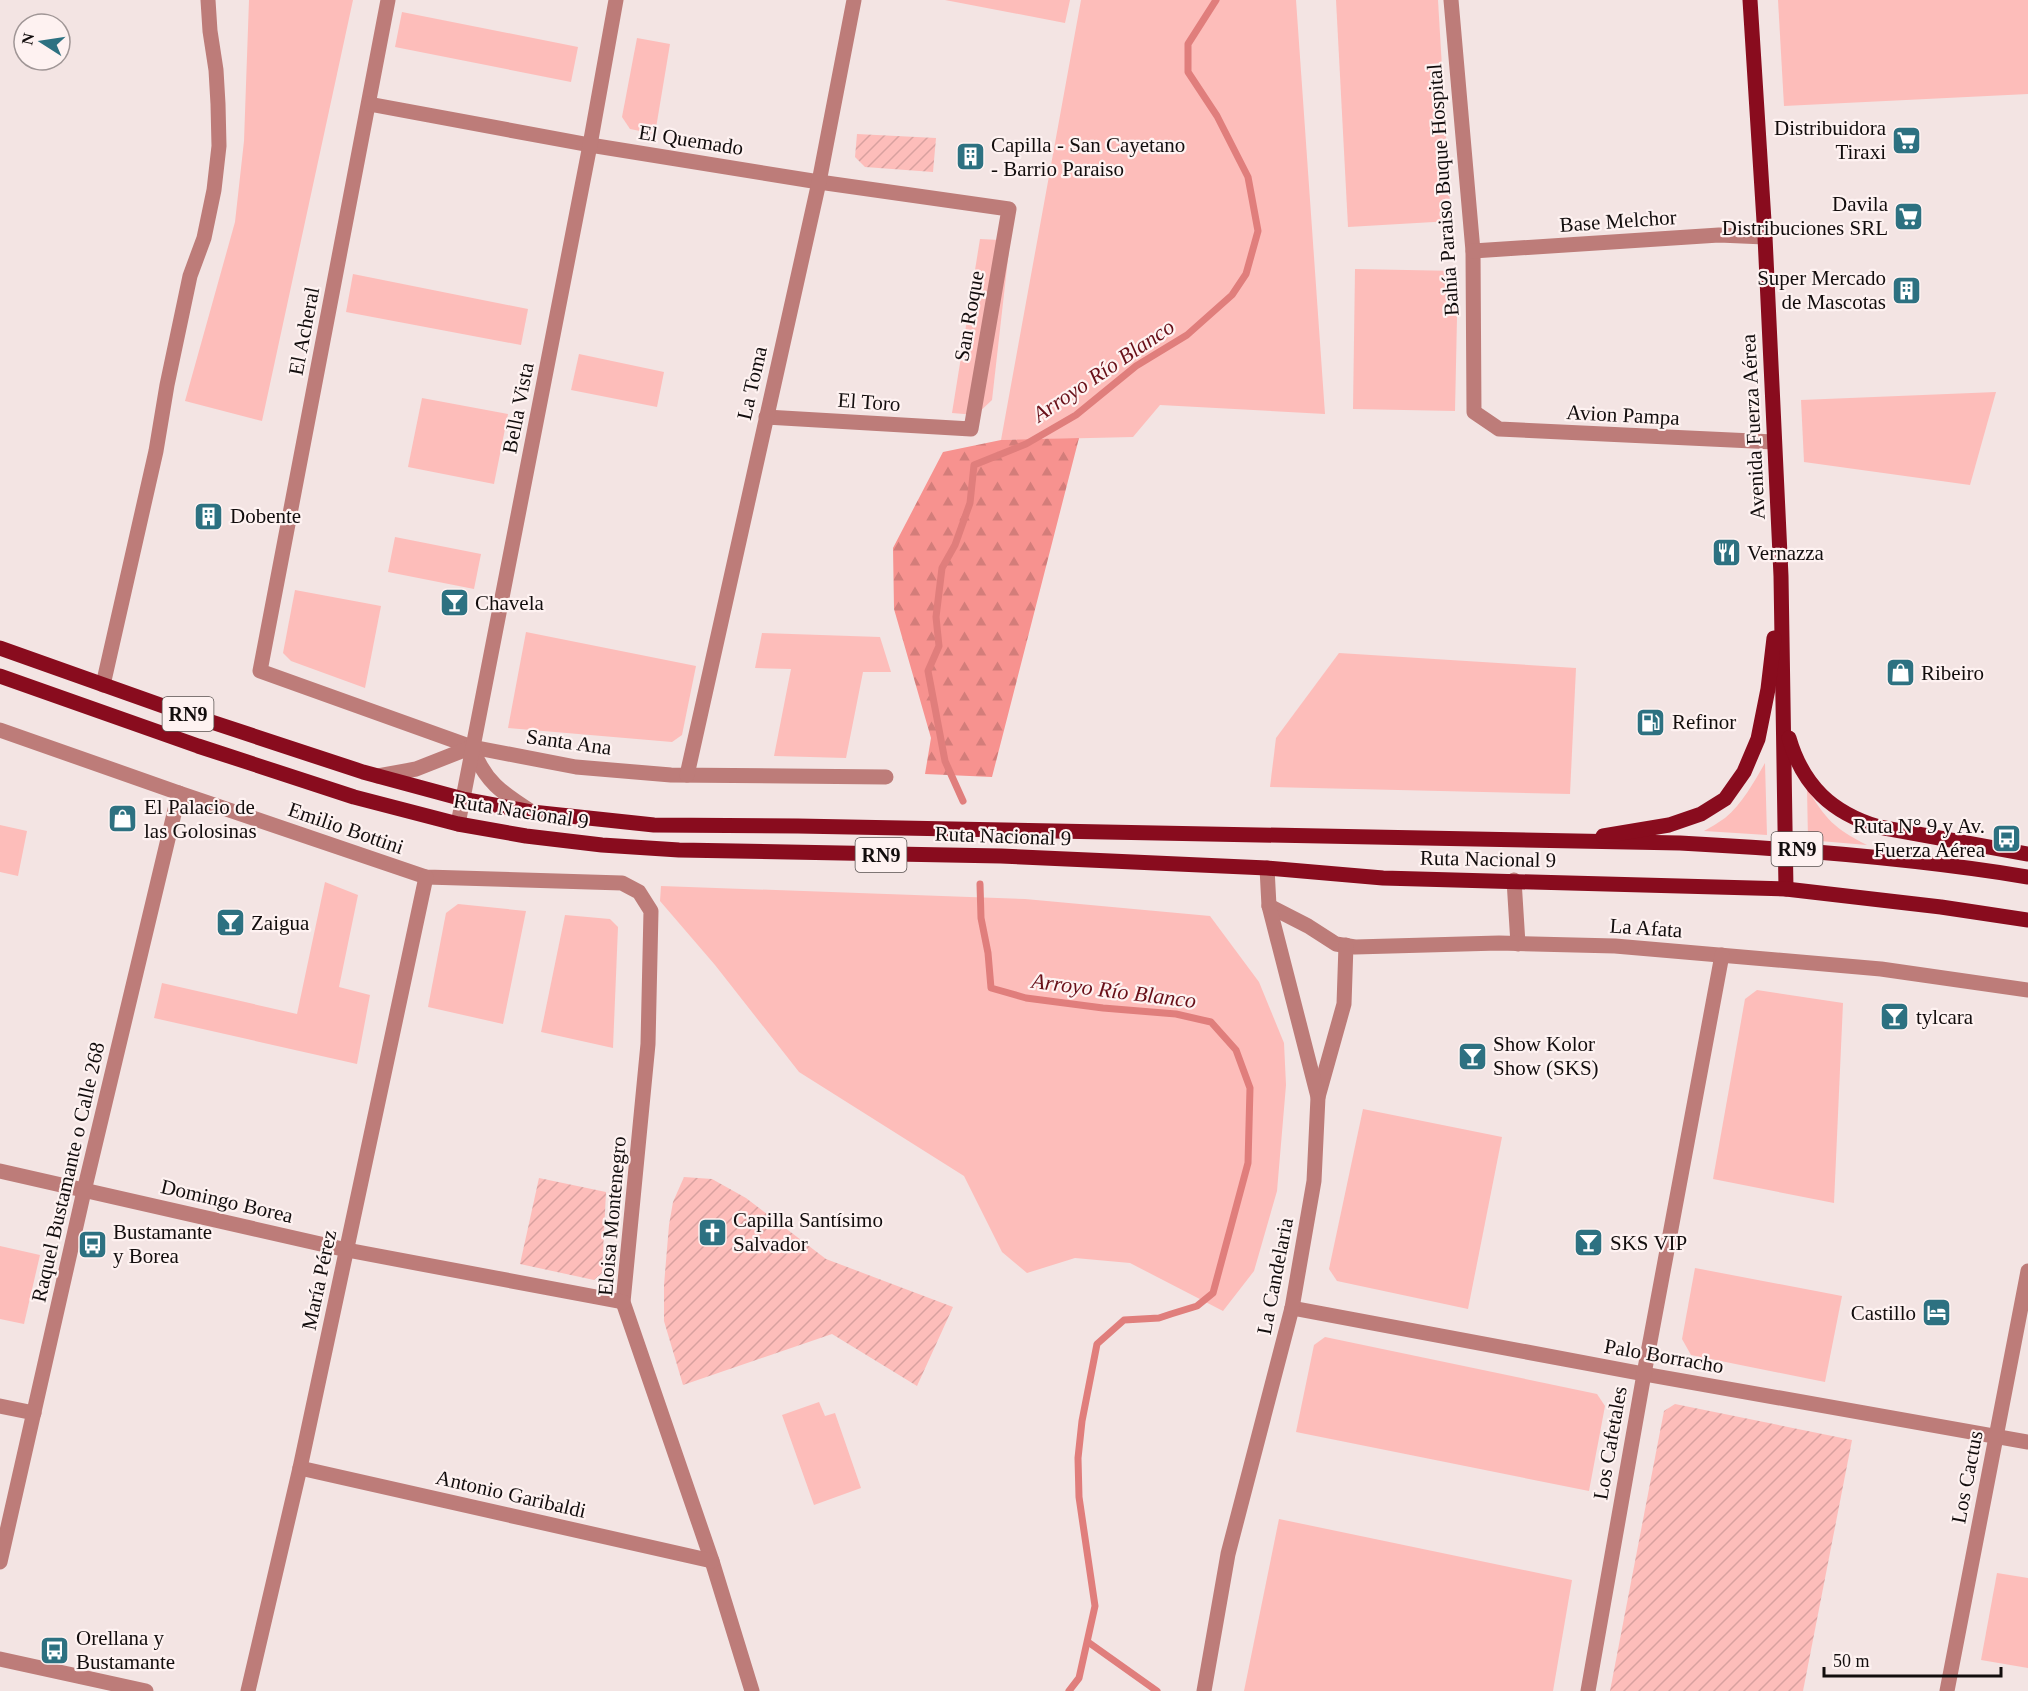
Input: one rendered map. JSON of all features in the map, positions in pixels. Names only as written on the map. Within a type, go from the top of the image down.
[{"type":"main road","name":"Avenida Fuerza Aérea","points":[[1750,0],[1765,237],[1781,576],[1786,889]]},
{"type":"main road","points":[[1564,842],[1669,825],[1701,814],[1725,799],[1744,772],[1758,739],[1768,689],[1781,576]]},
{"type":"main road","name":"Ruta Nacional 9","points":[[0,648],[102,685],[378,776],[463,799],[532,812],[654,825],[1680,843],[1853,854],[2028,877]]},
{"type":"main road","name":"Ruta Nacional 9","points":[[0,676],[198,746],[354,797],[458,824],[526,836],[602,845],[679,850],[1001,856],[1268,868],[1383,878],[1786,889],[1941,907],[2028,920]]},
{"type":"main road","points":[[1783,705],[1787,734],[1793,753],[1820,795],[1838,810],[1879,828],[2028,854]]},
{"type":"street","points":[[102,685],[156,451],[190,276],[204,238],[214,190],[219,146],[216,70],[208,0]]},
{"type":"street","name":"El Acheral","points":[[260,671],[388,0]]},
{"type":"street","name":"Bella Vista","points":[[458,824],[591,145],[616,0]]},
{"type":"street","name":"La Toma","points":[[687,775],[819,182],[854,0]]},
{"type":"street","name":"Bahía Paraiso Buque Hospital","points":[[1450,0],[1473,251],[1474,412]]},
{"type":"street","name":"El Quemado","points":[[369,104],[591,145],[819,182],[1009,209]]},
{"type":"street","name":"San Roque","points":[[971,429],[1009,209]]},
{"type":"street","name":"Base Melchor","points":[[1473,251],[1719,235],[1765,237]]},
{"type":"street","name":"Avion Pampa","points":[[1474,412],[1499,429],[1774,442]]},
{"type":"street","name":"El Toro","points":[[766,417],[971,429]]},
{"type":"street","name":"Santa Ana","points":[[260,671],[472,747],[576,766],[687,775],[886,777]]},
{"type":"street","name":"Emilio Bottini","points":[[0,730],[426,878],[622,883]]},
{"type":"street","points":[[378,776],[416,769],[472,747],[487,778],[501,792],[532,812]]},
{"type":"street","name":"Raquel Bustamante o Calle 268","points":[[0,1562],[84,1191],[178,793]]},
{"type":"street","name":"La Candelaria","points":[[1204,1691],[1228,1554],[1292,1308],[1314,1182],[1318,1096],[1269,906],[1268,868]]},
{"type":"street","name":"María Pérez","points":[[248,1691],[300,1468],[426,878]]},
{"type":"street","points":[[1514,880],[1518,944]]},
{"type":"street","name":"Eloisa Montenegro","points":[[622,883],[639,892],[651,911],[648,1044],[623,1302],[712,1561],[752,1691]]},
{"type":"street","name":"La Afata","points":[[1269,906],[1308,926],[1336,944],[1355,947],[1518,944],[1615,946],[1881,969],[2028,990]]},
{"type":"street","points":[[1318,1096],[1344,1004],[1346,945]]},
{"type":"street","name":"Los Cafetales","points":[[1588,1691],[1722,955]]},
{"type":"street","name":"Domingo Borea","points":[[0,1171],[347,1250],[623,1302]]},
{"type":"street","name":"Los Cactus","points":[[1947,1691],[2028,1270]]},
{"type":"street","name":"Palo Borracho","points":[[1292,1308],[1644,1374],[2028,1442]]},
{"type":"street","points":[[0,1406],[33,1413]]},
{"type":"street","name":"Antonio Garibaldi","points":[[300,1468],[712,1561]]},
{"type":"street","points":[[0,1659],[146,1691]]},
{"type":"shaded area","points":[[249,0],[353,0],[262,421],[185,401],[235,222],[244,141]]},
{"type":"shaded area","points":[[945,0],[1070,0],[1065,23]]},
{"type":"shaded area","points":[[1081,0],[1296,0],[1325,414],[1160,405],[1133,437],[1001,440]]},
{"type":"shaded area","points":[[1336,0],[1438,0],[1451,221],[1348,227]]},
{"type":"shaded area","points":[[1778,0],[2028,0],[2028,94],[1784,106]]},
{"type":"shaded area","points":[[402,12],[578,47],[571,82],[395,47]]},
{"type":"shaded area","points":[[637,38],[670,44],[655,134],[630,129],[622,117]]},
{"type":"shaded area","points":[[857,134],[936,138],[933,172],[865,167],[855,157]]},
{"type":"shaded area","points":[[980,239],[1000,240],[1009,250],[992,400],[976,415],[952,413]]},
{"type":"shaded area","points":[[1355,269],[1458,271],[1455,411],[1353,409]]},
{"type":"shaded area","points":[[353,274],[528,309],[521,345],[346,312]]},
{"type":"shaded area","points":[[579,354],[664,372],[657,407],[571,390]]},
{"type":"shaded area","points":[[1996,392],[1970,485],[1804,462],[1801,400]]},
{"type":"shaded area","points":[[422,398],[508,414],[494,484],[408,467]]},
{"type":"shaded area","points":[[395,537],[481,554],[474,589],[388,572]]},
{"type":"shaded area","points":[[295,590],[381,606],[365,688],[291,661],[283,653]]},
{"type":"shaded area","points":[[526,632],[696,666],[682,735],[672,742],[508,728]]},
{"type":"shaded area","points":[[762,633],[880,637],[891,672],[863,672],[846,758],[774,756],[791,669],[755,668]]},
{"type":"shaded area","points":[[1339,653],[1576,668],[1570,794],[1270,787],[1276,738]]},
{"type":"shaded area","points":[[1765,763],[1767,835],[1704,831],[1725,818],[1737,806]]},
{"type":"shaded area","points":[[1807,788],[1832,822],[1867,845],[1808,840]]},
{"type":"shaded area","points":[[0,825],[27,831],[18,876],[0,872]]},
{"type":"shaded area","points":[[325,882],[358,895],[339,987],[370,995],[357,1064],[154,1018],[162,983],[297,1014]]},
{"type":"shaded area","points":[[661,886],[1025,899],[1210,916],[1259,982],[1284,1043],[1286,1085],[1277,1191],[1254,1271],[1223,1311],[1130,1263],[1075,1258],[1027,1273],[1002,1252],[964,1176],[799,1072],[715,965],[660,901]]},
{"type":"shaded area","points":[[458,904],[526,911],[503,1024],[428,1007],[446,913]]},
{"type":"shaded area","points":[[565,915],[610,919],[618,927],[613,1048],[541,1032]]},
{"type":"shaded area","points":[[1757,990],[1843,1003],[1834,1203],[1713,1179],[1745,999]]},
{"type":"shaded area","points":[[1363,1109],[1502,1137],[1468,1309],[1337,1281],[1329,1269]]},
{"type":"shaded area","points":[[684,1177],[712,1179],[746,1198],[826,1259],[953,1307],[917,1386],[832,1334],[683,1385],[664,1321],[664,1285],[673,1202]]},
{"type":"shaded area","points":[[539,1178],[606,1192],[602,1273],[594,1280],[520,1264]]},
{"type":"shaded area","points":[[0,1246],[40,1255],[24,1324],[0,1319]]},
{"type":"shaded area","points":[[1695,1268],[1842,1296],[1825,1382],[1691,1355],[1682,1339]]},
{"type":"shaded area","points":[[1325,1337],[1597,1394],[1605,1406],[1589,1491],[1296,1432],[1314,1345]]},
{"type":"shaded area","points":[[819,1402],[825,1416],[835,1413],[861,1488],[814,1505],[782,1415]]},
{"type":"shaded area","points":[[1675,1404],[1852,1440],[1803,1691],[1610,1691],[1664,1411]]},
{"type":"shaded area","points":[[1279,1519],[1572,1580],[1553,1691],[1244,1691]]},
{"type":"shaded area","points":[[1997,1573],[2028,1578],[2028,1668],[1981,1660]]},
{"type":"green space","points":[[1079,438],[992,777],[925,774],[931,738],[894,609],[893,548],[943,452],[1001,440]]},
{"type":"waterway","name":"Arroyo Río Blanco","points":[[963,801],[945,761],[928,671],[939,646],[936,617],[942,568],[955,545],[970,503],[974,465],[1026,444],[1076,415],[1136,366],[1187,335],[1232,295],[1246,274],[1258,231],[1248,177],[1217,116],[1188,72],[1188,44],[1216,0]]},
{"type":"waterway","name":"Arroyo Río Blanco","points":[[980,884],[981,918],[988,953],[991,988],[1026,998],[1176,1014],[1211,1022],[1236,1050],[1250,1088],[1248,1163],[1213,1293],[1197,1306],[1159,1318],[1124,1320],[1097,1344],[1082,1421],[1078,1458],[1079,1497],[1095,1606],[1079,1678],[1069,1691]]},
{"type":"waterway","points":[[1088,1642],[1157,1691]]},
{"type":"place","name":"Distribuidora Tiraxi","points":[[1907,140]]},
{"type":"place","name":"Capilla - San Cayetano - Barrio Paraiso","points":[[970,157]]},
{"type":"place","name":"Davila Distribuciones SRL","points":[[1909,216]]},
{"type":"place","name":"Super Mercado de Mascotas","points":[[1907,290]]},
{"type":"place","name":"Dobente","points":[[209,516]]},
{"type":"place","name":"Vernazza","points":[[1726,553]]},
{"type":"place","name":"Chavela","points":[[454,603]]},
{"type":"place","name":"Ribeiro","points":[[1900,673]]},
{"type":"place","name":"Refinor","points":[[1651,722]]},
{"type":"place","name":"El Palacio de las Golosinas","points":[[123,819]]},
{"type":"place","name":"Ruta N° 9 y Av. Fuerza Aérea","points":[[2006,838]]},
{"type":"place","name":"Zaigua","points":[[230,923]]},
{"type":"place","name":"tylcara","points":[[1895,1017]]},
{"type":"place","name":"Show Kolor Show (SKS)","points":[[1472,1056]]},
{"type":"place","name":"Capilla Santísimo Salvador","points":[[712,1232]]},
{"type":"place","name":"SKS VIP","points":[[1589,1243]]},
{"type":"place","name":"Bustamante y Borea","points":[[92,1244]]},
{"type":"place","name":"Castillo","points":[[1937,1313]]},
{"type":"place","name":"Orellana y Bustamante","points":[[55,1650]]}]
